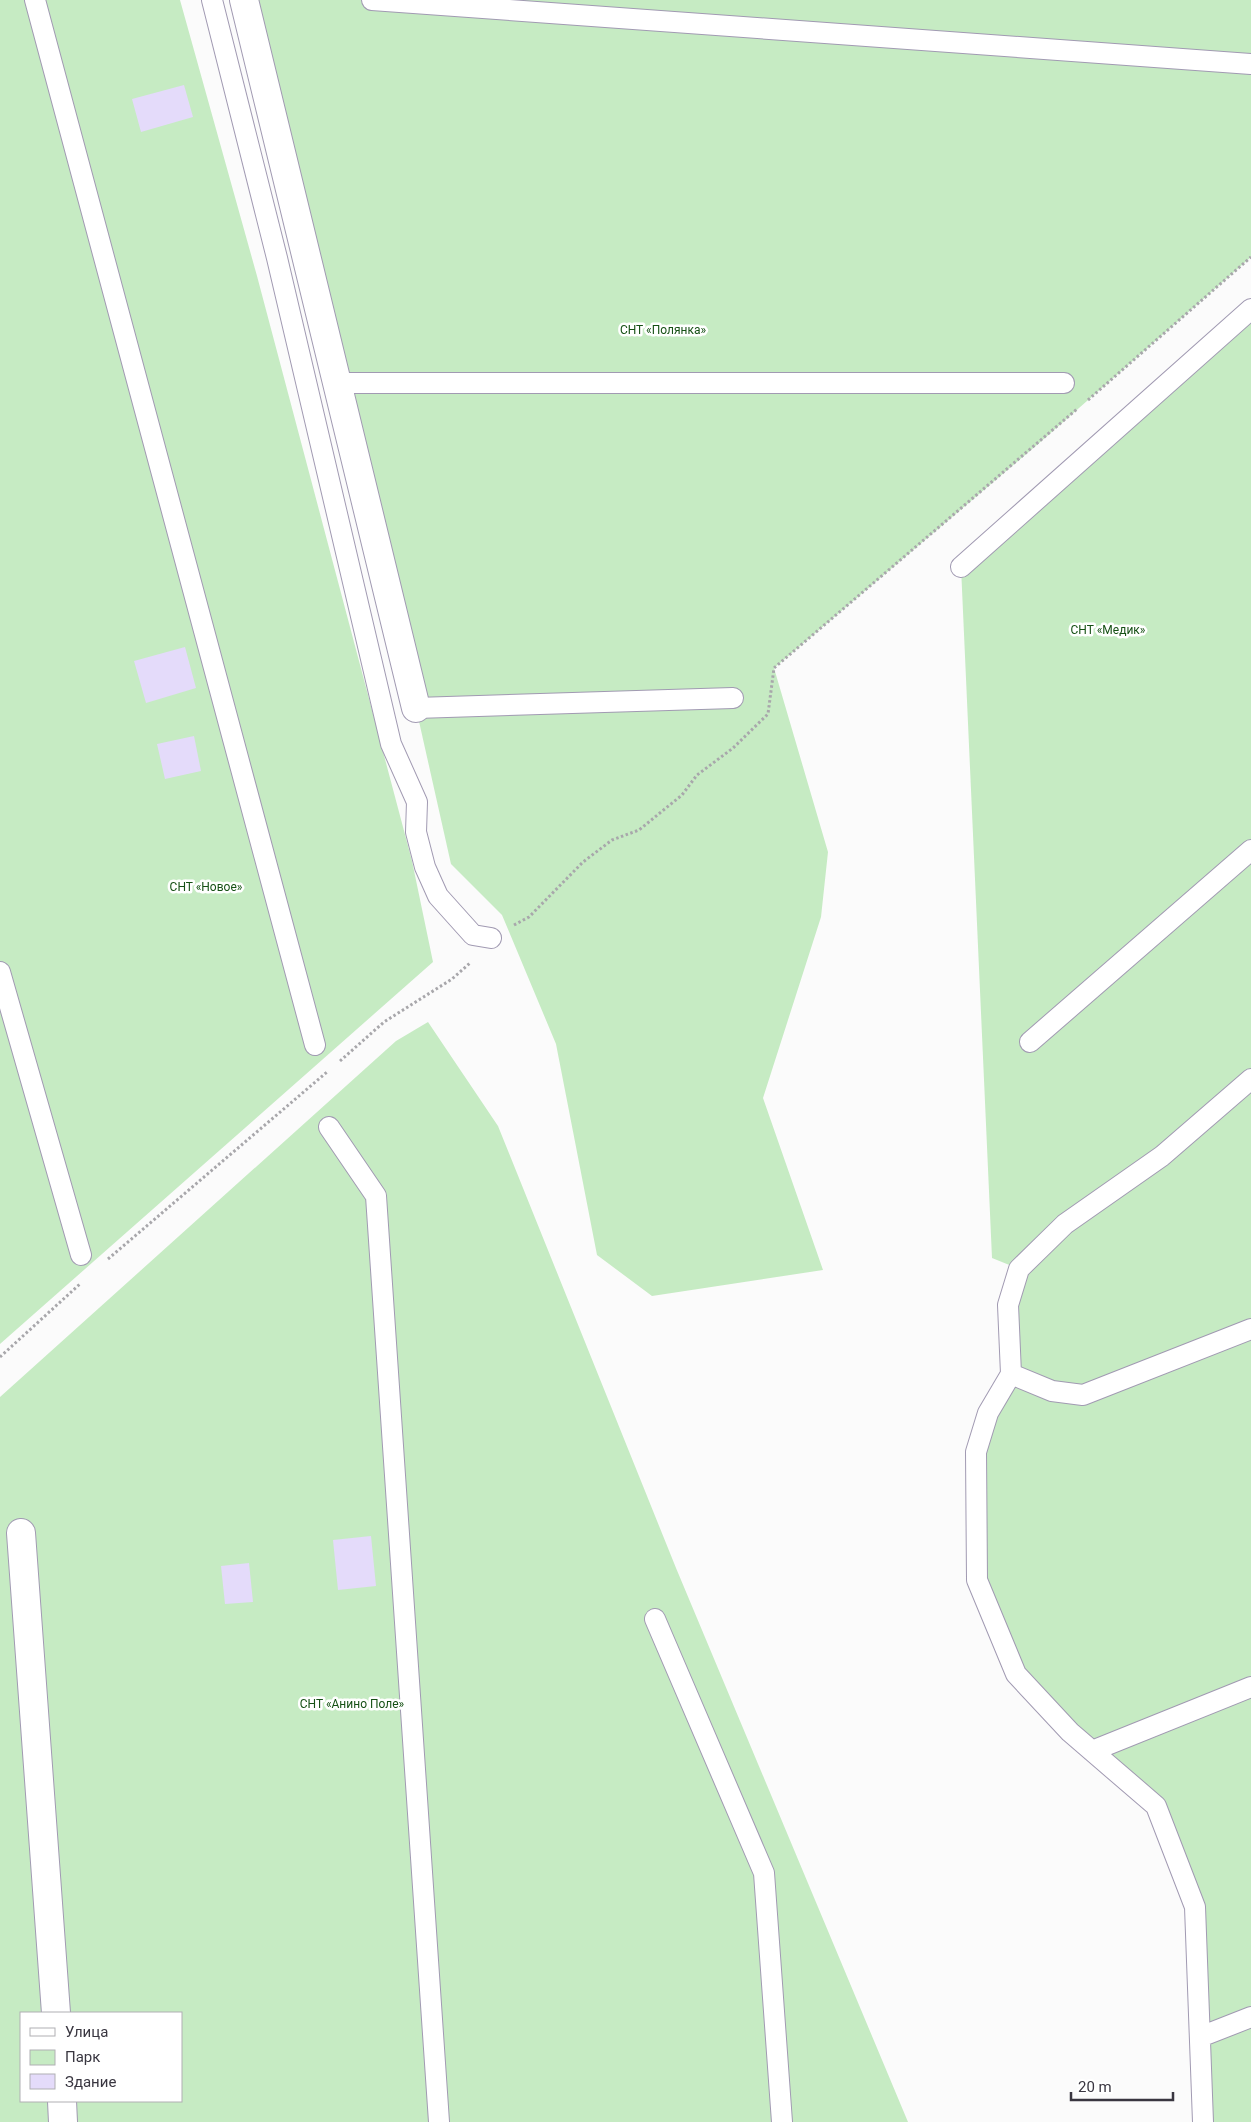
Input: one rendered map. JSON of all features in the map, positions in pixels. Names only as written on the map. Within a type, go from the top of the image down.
[{"type":"street","points":[[244,0],[416,708]]},
{"type":"street","points":[[21,1533],[56,2012]]},
{"type":"street","points":[[62,2102],[64,2122]]},
{"type":"lane","points":[[34,0],[315,1045]]},
{"type":"lane","points":[[212,0],[277,258],[391,744],[417,802],[416,832],[425,867],[438,896],[453,916],[472,936],[491,938]]},
{"type":"lane","points":[[372,0],[1251,64]]},
{"type":"lane","points":[[960,567],[1251,309]]},
{"type":"lane","points":[[337,383],[1064,383]]},
{"type":"lane","points":[[416,708],[733,698]]},
{"type":"lane","points":[[1030,1042],[1251,850]]},
{"type":"lane","points":[[0,972],[80,1255]]},
{"type":"lane","points":[[1203,2122],[1195,1907],[1156,1806],[1070,1732],[1016,1674],[977,1580],[976,1452],[988,1413],[1011,1374],[1008,1305],[1019,1269],[1065,1224],[1162,1156],[1251,1079]]},
{"type":"lane","points":[[329,1127],[376,1196],[439,2122]]},
{"type":"lane","points":[[1011,1374],[1052,1391],[1083,1395],[1251,1329]]},
{"type":"lane","points":[[655,1619],[764,1873],[782,2122]]},
{"type":"lane","points":[[1092,1751],[1251,1687]]},
{"type":"lane","points":[[1200,2037],[1251,2018]]},
{"type":"path","points":[[337,1064],[384,1022],[452,979],[473,960],[491,938],[529,917],[583,862],[612,840],[639,830],[682,794],[697,775],[733,748],[768,714],[774,668],[913,550]]},
{"type":"path","points":[[102,1264],[330,1070]]},
{"type":"path","points":[[0,1357],[88,1277]]},
{"type":"green space","name":"СНТ «Новое»","points":[[0,0],[180,0],[257,276],[412,861],[433,962],[0,1344]]},
{"type":"green space","name":"СНТ «Полянка»","points":[[244,0],[1251,0],[1251,257],[1038,444],[774,668],[828,852],[821,917],[763,1098],[823,1270],[652,1296],[597,1255],[556,1044],[502,915],[451,864],[416,708]]},
{"type":"green space","name":"СНТ «Медик»","points":[[1251,309],[1251,2122],[1203,2122],[1195,1907],[1156,1806],[1016,1674],[977,1580],[976,1452],[1011,1374],[1019,1269],[992,1258],[961,567]]},
{"type":"green space","name":"СНТ «Анино Поле»","points":[[428,1022],[498,1126],[676,1568],[908,2122],[0,2122],[0,1397],[396,1041]]},
{"type":"building","points":[[184,85],[193,117],[141,132],[132,99]]},
{"type":"building","points":[[185,647],[196,688],[146,703],[134,661]]},
{"type":"building","points":[[194,736],[201,771],[165,779],[157,744]]},
{"type":"building","points":[[371,1536],[376,1586],[338,1590],[333,1540]]},
{"type":"building","points":[[249,1563],[253,1602],[225,1604],[221,1566]]}]
